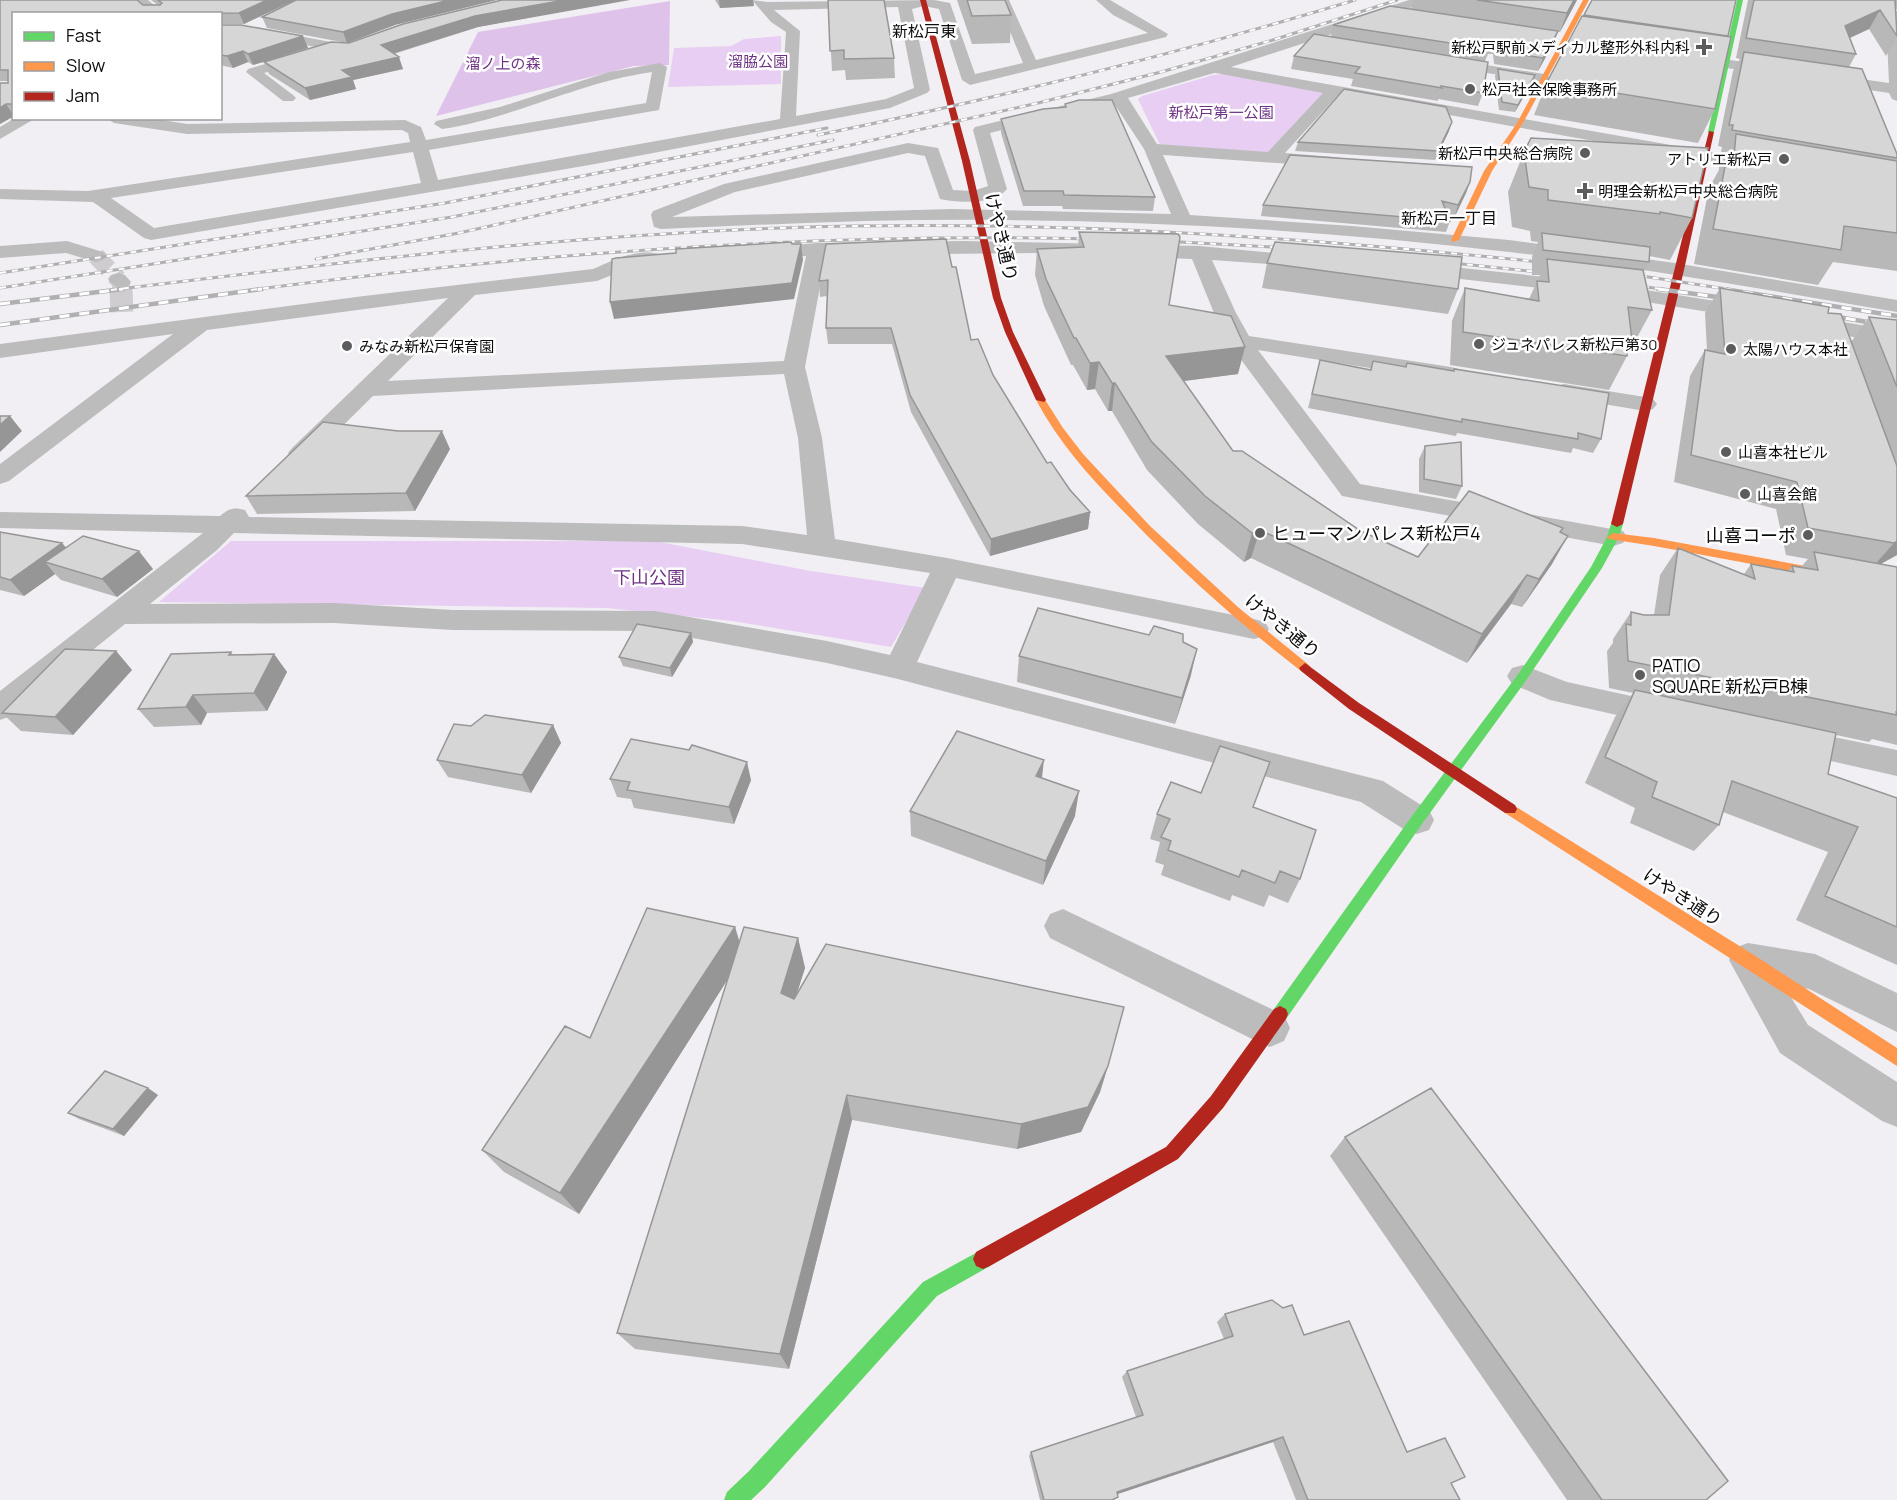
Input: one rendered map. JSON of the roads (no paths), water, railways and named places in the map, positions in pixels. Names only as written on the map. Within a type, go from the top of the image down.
[{"type":"street","points":[[140,0],[156,12]]},
{"type":"street","points":[[1003,0],[1032,66]]},
{"type":"street","points":[[761,3],[924,1],[945,6],[970,80],[1161,34],[1118,12],[1102,0]]},
{"type":"street","points":[[975,206],[998,189],[981,130],[1116,97],[1214,68],[1422,0]]},
{"type":"street","points":[[1455,240],[1488,171],[1520,123],[1586,0]]},
{"type":"street","points":[[735,1500],[757,1479],[930,1289],[1172,1153],[1216,1102],[1270,1028],[1417,820],[1523,676],[1596,568],[1613,537],[1629,482],[1645,404],[1680,270],[1703,156],[1740,0]]},
{"type":"street","points":[[1669,55],[1897,93],[1893,14],[1785,0]]},
{"type":"street","points":[[0,195],[97,197],[151,234],[595,159],[890,103],[922,90],[904,7],[924,1]]},
{"type":"street","name":"けやき通り","points":[[924,1],[997,298],[1024,368],[1048,414],[1081,461],[1165,548],[1254,629],[1354,706],[1453,773],[1748,960],[1897,1058]]},
{"type":"street","points":[[761,3],[776,19],[793,31],[792,85],[788,122]]},
{"type":"street","points":[[1386,12],[1428,19]]},
{"type":"street","points":[[246,30],[264,22]]},
{"type":"street","points":[[222,30],[246,30],[348,49],[380,38]]},
{"type":"street","points":[[1550,37],[1582,42]]},
{"type":"street","points":[[1304,39],[1337,45]]},
{"type":"street","points":[[288,98],[253,72],[334,47]]},
{"type":"street","points":[[1428,60],[1544,78]]},
{"type":"street","points":[[91,196],[420,146],[653,107],[660,67],[635,69],[596,79],[484,117],[442,124]]},
{"type":"street","points":[[1214,68],[1779,169]]},
{"type":"street","points":[[1277,158],[1276,152],[1334,90]]},
{"type":"street","points":[[1116,97],[1123,102],[1152,149],[1182,219]]},
{"type":"street","points":[[0,134],[24,120]]},
{"type":"street","points":[[127,120],[187,129],[405,125],[416,130],[431,187]]},
{"type":"street","points":[[975,206],[946,195],[932,152],[908,148],[730,188],[660,215],[661,223],[975,206],[1182,219],[1455,240],[1680,270],[1897,306]]},
{"type":"street","points":[[1152,149],[1348,163]]},
{"type":"street","points":[[1468,170],[1488,171]]},
{"type":"street","points":[[738,254],[817,249],[984,246],[1199,252],[1336,263]]},
{"type":"street","points":[[0,252],[44,247],[75,248],[96,256]]},
{"type":"street","points":[[817,249],[794,367],[810,438],[822,545]]},
{"type":"street","points":[[1199,252],[1225,313],[1253,361],[1351,490],[1897,586]]},
{"type":"street","points":[[0,351],[120,325],[203,322],[597,275],[633,259],[668,257]]},
{"type":"street","points":[[1394,267],[1672,298],[1836,338],[1897,338]]},
{"type":"street","points":[[280,474],[470,289]]},
{"type":"street","points":[[0,476],[203,322]]},
{"type":"street","points":[[1241,341],[1475,378]]},
{"type":"street","points":[[369,388],[794,367]]},
{"type":"street","points":[[1546,389],[1645,404]]},
{"type":"street","points":[[0,708],[121,614],[229,524],[256,497]]},
{"type":"street","points":[[0,520],[742,535],[822,545],[947,567],[1254,629]]},
{"type":"street","points":[[897,668],[924,619],[947,567]]},
{"type":"street","points":[[121,614],[334,613],[453,620],[655,621],[827,652],[897,668],[1371,791],[1417,820]]},
{"type":"street","points":[[1523,676],[1561,692],[1700,721]]},
{"type":"street","points":[[1758,734],[1897,763]]},
{"type":"street","points":[[1064,926],[1270,1028]]},
{"type":"street","points":[[1748,960],[1815,972],[1897,1013]]},
{"type":"street","points":[[1748,960],[1794,1039],[1897,1106]]},
{"type":"tunnel","points":[[96,256],[118,279]]},
{"type":"tunnel","points":[[121,282],[121,289]]},
{"type":"tunnel","points":[[121,289],[122,314]]},
{"type":"railway","points":[[818,135],[1088,74],[1222,39],[1355,0]]},
{"type":"railway","points":[[316,259],[459,233],[1038,103],[1161,72],[1273,40],[1397,0]]},
{"type":"railway","points":[[0,273],[445,203],[827,128]]},
{"type":"railway","points":[[0,288],[452,217],[833,140]]},
{"type":"railway","points":[[111,290],[530,244],[698,232],[878,226],[974,226],[1166,232],[1358,245],[1549,263]]},
{"type":"railway","points":[[251,290],[462,265],[673,248],[884,239],[1096,239]]},
{"type":"railway","points":[[1162,241],[1291,248]]},
{"type":"railway","points":[[1443,262],[1548,273]]},
{"type":"railway","points":[[1629,274],[1733,290]]},
{"type":"railway","points":[[1631,285],[1669,290]]},
{"type":"railway","points":[[0,304],[123,289]]},
{"type":"railway","points":[[0,325],[262,289]]},
{"type":"railway","points":[[1658,289],[1732,299]]},
{"type":"railway","points":[[1723,289],[1897,316]]},
{"type":"railway","points":[[1826,315],[1897,327]]},
{"type":"place","name":"新松戸駅前メディカル整形外科内科","points":[[1704,47]]},
{"type":"place","name":"松戸社会保険事務所","points":[[1470,89]]},
{"type":"place","name":"新松戸中央総合病院","points":[[1585,153]]},
{"type":"place","name":"アトリエ新松戸","points":[[1784,159]]},
{"type":"place","name":"明理会新松戸中央総合病院","points":[[1585,191]]},
{"type":"place","name":"ジュネパレス新松戸第30","points":[[1479,344]]},
{"type":"place","name":"みなみ新松戸保育園","points":[[347,346]]},
{"type":"place","name":"太陽ハウス本社","points":[[1731,349]]},
{"type":"place","name":"山喜本社ビル","points":[[1726,452]]},
{"type":"place","name":"山喜会館","points":[[1745,494]]},
{"type":"place","name":"ヒューマンパレス新松戸4","points":[[1260,533]]},
{"type":"place","name":"山喜コーポ","points":[[1808,535]]},
{"type":"place","name":"PATIO SQUARE 新松戸B棟","points":[[1640,675]]},
{"type":"district","name":"新松戸東","points":[[924,31]]},
{"type":"district","name":"新松戸一丁目","points":[[1449,218]]},
{"type":"park label","name":"溜脇公園","points":[[758,61]]},
{"type":"park label","name":"溜ノ上の森","points":[[503,63]]},
{"type":"park label","name":"新松戸第一公園","points":[[1221,112]]},
{"type":"park label","name":"下山公園","points":[[649,577]]}]
